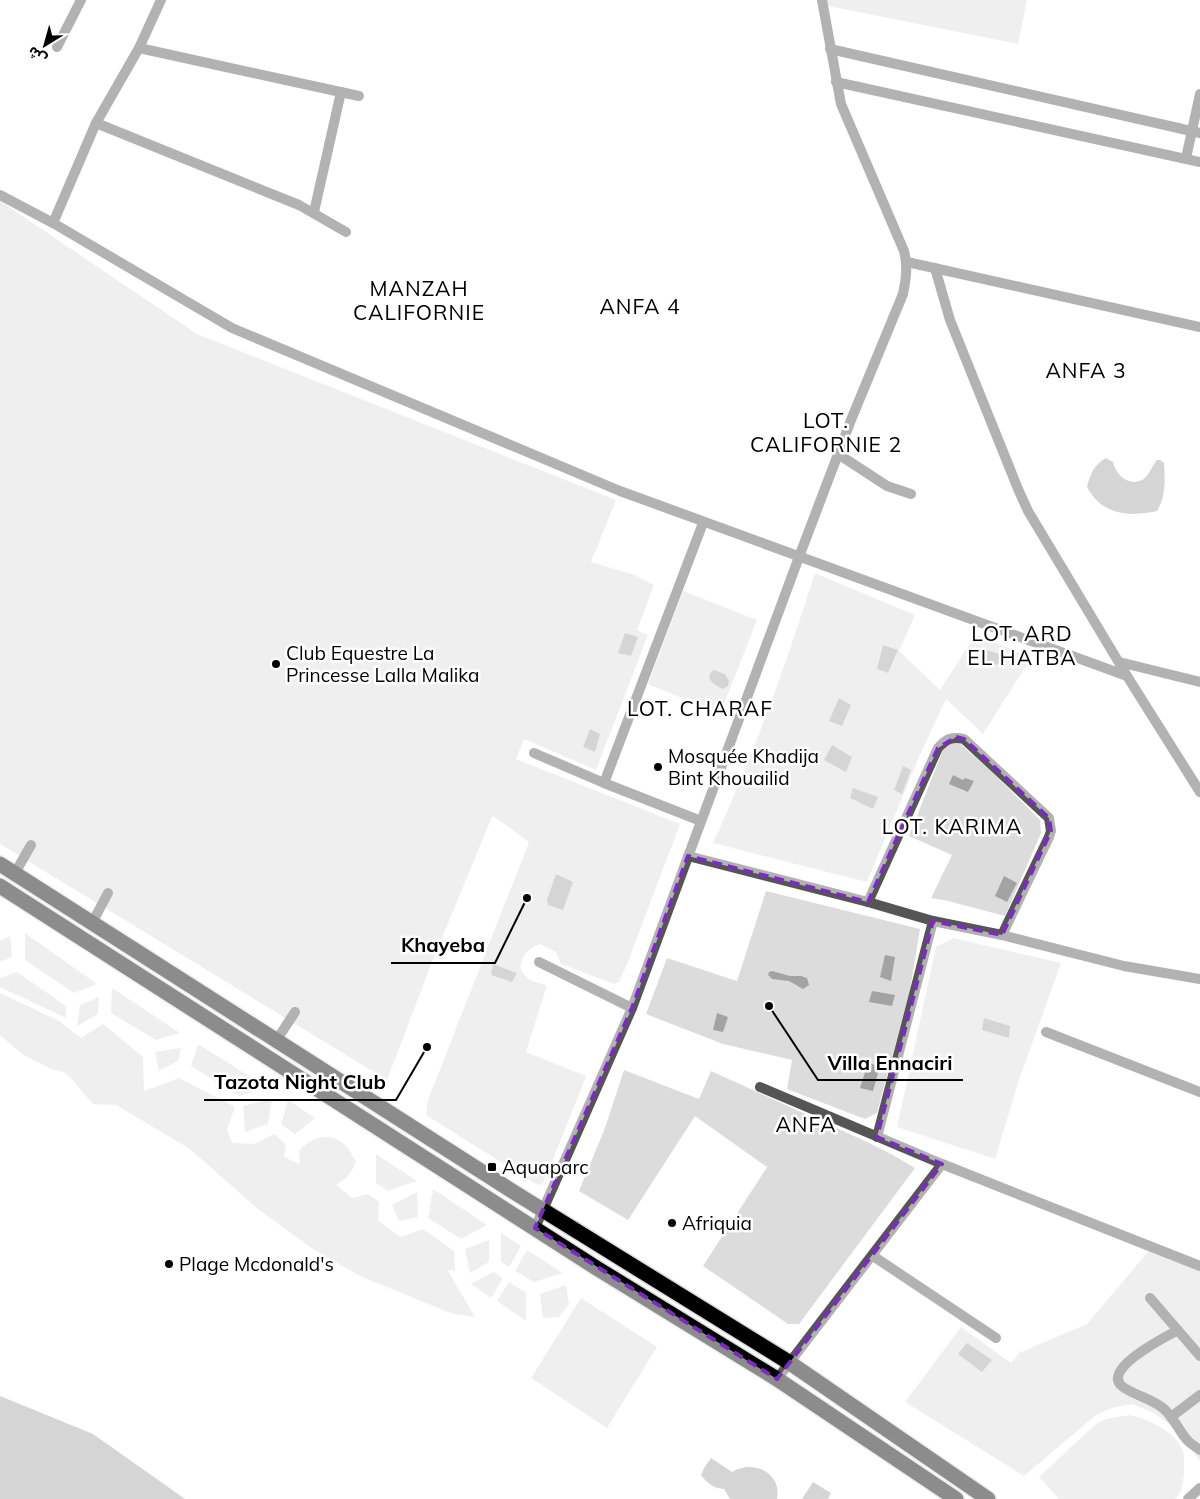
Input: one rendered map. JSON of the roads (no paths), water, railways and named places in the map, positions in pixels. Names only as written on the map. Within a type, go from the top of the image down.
[{"type":"highway","points":[[0,864],[543,1210],[790,1363],[988,1499]]},
{"type":"highway","points":[[0,886],[598,1269],[777,1379],[956,1499]]},
{"type":"highway","points":[[304,1080],[313,1064]]},
{"type":"highway","points":[[598,1269],[610,1250]]},
{"type":"highway","points":[[672,1314],[682,1295]]},
{"type":"street","points":[[57,47],[80,0]]},
{"type":"street","points":[[53,223],[96,123],[139,48],[161,0]]},
{"type":"street","points":[[535,1228],[632,1008],[838,454],[903,294],[907,262],[841,104],[822,0]]},
{"type":"street","points":[[139,48],[360,96]]},
{"type":"street","points":[[830,49],[1196,132]]},
{"type":"street","points":[[836,82],[1200,162]]},
{"type":"street","points":[[314,212],[341,92]]},
{"type":"street","points":[[1186,158],[1196,132],[1200,94]]},
{"type":"street","points":[[96,123],[314,212],[346,232]]},
{"type":"street","points":[[0,194],[232,328],[614,489],[1127,676]]},
{"type":"street","points":[[907,262],[1200,328]]},
{"type":"street","points":[[935,268],[950,320],[1018,488],[1032,517],[1127,676],[1200,792]]},
{"type":"street","points":[[838,454],[887,486],[911,494]]},
{"type":"street","points":[[604,783],[703,523]]},
{"type":"street","points":[[1119,662],[1200,682]]},
{"type":"street","points":[[868,902],[938,748],[943,742],[956,737],[964,739],[1049,818],[1049,837],[1002,935]]},
{"type":"street","points":[[534,753],[701,821]]},
{"type":"street","points":[[15,873],[31,845]]},
{"type":"street","points":[[688,856],[868,902],[933,921],[1002,935],[1124,966],[1200,979]]},
{"type":"street","points":[[92,923],[108,893]]},
{"type":"street","points":[[877,1136],[933,921]]},
{"type":"street","points":[[539,962],[632,1008]]},
{"type":"street","points":[[276,1041],[295,1012]]},
{"type":"street","points":[[1046,1032],[1200,1092]]},
{"type":"street","points":[[760,1087],[942,1164],[1200,1266]]},
{"type":"street","points":[[777,1379],[942,1164]]},
{"type":"street","points":[[873,1256],[996,1338]]},
{"type":"street","points":[[1150,1298],[1200,1356]]},
{"type":"street","points":[[1178,1330],[1135,1355],[1123,1367],[1118,1379],[1121,1386],[1165,1410],[1186,1439],[1200,1450]]},
{"type":"street","points":[[1171,1417],[1200,1395]]},
{"type":"street","points":[[1188,1499],[1200,1488]]},
{"type":"place","name":"Club Equestre La Princesse Lalla Malika","points":[[276,664]]},
{"type":"place","name":"Mosquée Khadija Bint Khouailid","points":[[658,767]]},
{"type":"place","name":"Khayeba","points":[[527,898]]},
{"type":"place","name":"Villa Ennaciri","points":[[769,1006]]},
{"type":"place","name":"Tazota Night Club","points":[[427,1047]]},
{"type":"place","name":"Aquaparc","points":[[492,1167]]},
{"type":"place","name":"Afriquia","points":[[672,1223]]},
{"type":"place","name":"Plage Mcdonald's","points":[[169,1264]]},
{"type":"district","name":"MANZAH CALIFORNIE","points":[[419,301]]},
{"type":"district","name":"ANFA 4","points":[[640,307]]},
{"type":"district","name":"ANFA 3","points":[[1086,371]]},
{"type":"district","name":"LOT. CALIFORNIE 2","points":[[826,433]]},
{"type":"district","name":"LOT. ARD EL HATBA","points":[[1022,646]]},
{"type":"district","name":"LOT. CHARAF","points":[[700,709]]},
{"type":"district","name":"LOT. KARIMA","points":[[952,827]]},
{"type":"district","name":"ANFA","points":[[806,1125]]}]
